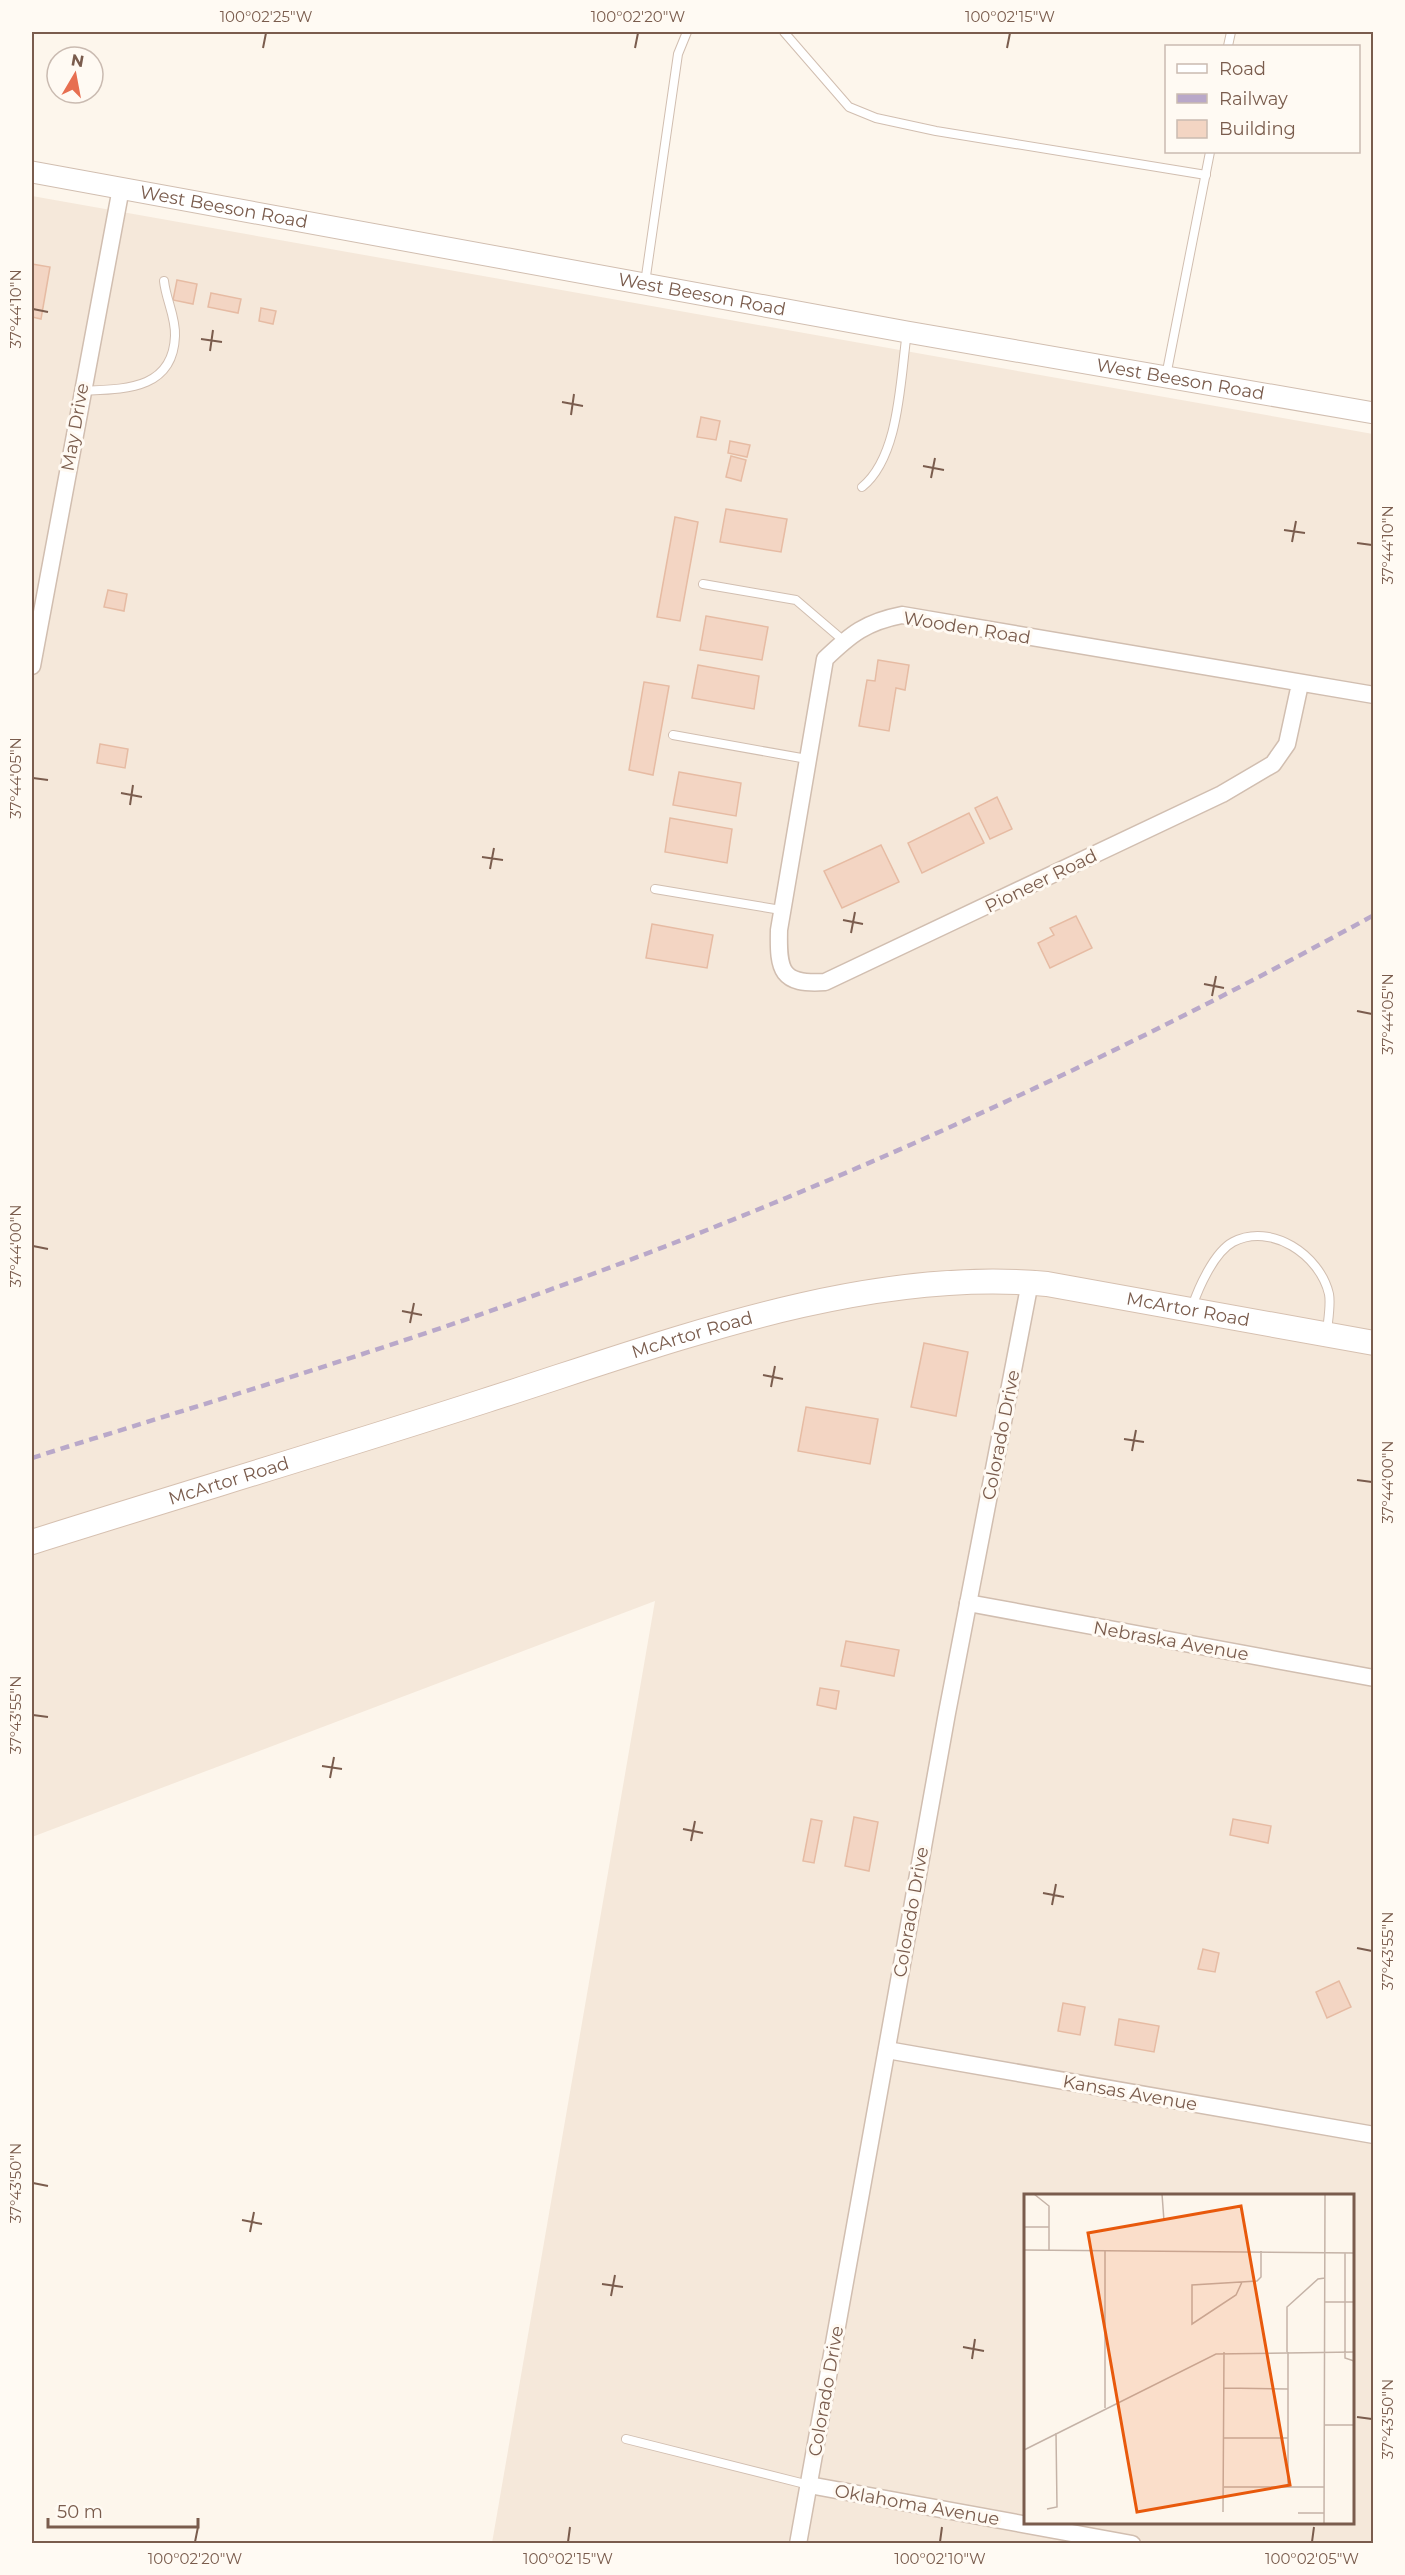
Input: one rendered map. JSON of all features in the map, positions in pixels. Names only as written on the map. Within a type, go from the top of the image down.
[{"type":"main road","name":"McArtor Road","points":[[32,1542],[718,1326],[852,1295],[948,1282],[1030,1282],[1374,1343]]},
{"type":"street","name":"West Beeson Road","points":[[32,172],[908,332],[1374,413]]},
{"type":"street","name":"May Drive","points":[[32,666],[121,188]]},
{"type":"street","name":"Wooden Road","points":[[781,910],[825,659],[844,641],[876,620],[902,615],[1374,695]]},
{"type":"street","name":"Pioneer Road","points":[[781,910],[778,956],[787,976],[801,984],[825,982],[1222,794],[1273,764],[1287,744],[1300,684]]},
{"type":"street","name":"Colorado Drive","points":[[798,2544],[968,1603],[1030,1282]]},
{"type":"street","name":"Nebraska Avenue","points":[[968,1603],[1374,1678]]},
{"type":"street","name":"Kansas Avenue","points":[[887,2050],[1374,2135]]},
{"type":"street","name":"Oklahoma Avenue","points":[[809,2485],[1082,2539],[1132,2544]]},
{"type":"lane","points":[[645,284],[678,54],[687,32]]},
{"type":"lane","points":[[784,32],[849,107],[876,118],[936,131],[1206,175]]},
{"type":"lane","points":[[1166,376],[1210,153]]},
{"type":"lane","points":[[82,391],[137,388],[164,368],[175,338],[164,281]]},
{"type":"lane","points":[[862,487],[875,477],[884,461],[892,434],[908,332]]},
{"type":"lane","points":[[703,584],[796,600],[844,641]]},
{"type":"lane","points":[[673,735],[807,759]]},
{"type":"lane","points":[[655,889],[781,910]]},
{"type":"lane","points":[[1191,1310],[1200,1284],[1232,1243],[1264,1235],[1291,1245],[1315,1267],[1329,1295],[1327,1335]]},
{"type":"lane","points":[[626,2439],[809,2485]]},
{"type":"shaded area","points":[[32,196],[1373,434],[1373,2543],[492,2543],[655,1601],[32,1837]]},
{"type":"building","points":[[32,264],[50,267],[41,319],[32,317]]},
{"type":"building","points":[[177,280],[197,284],[193,304],[173,300]]},
{"type":"building","points":[[211,293],[241,299],[238,313],[208,307]]},
{"type":"building","points":[[261,308],[276,311],[273,324],[259,321]]},
{"type":"building","points":[[701,417],[720,421],[716,440],[697,437]]},
{"type":"building","points":[[730,441],[750,445],[747,457],[728,453]]},
{"type":"building","points":[[731,456],[746,460],[741,481],[726,477]]},
{"type":"building","points":[[726,509],[787,519],[781,552],[720,542]]},
{"type":"building","points":[[675,517],[698,522],[680,621],[657,617]]},
{"type":"building","points":[[108,590],[127,594],[124,611],[104,607]]},
{"type":"building","points":[[706,616],[768,627],[762,660],[700,650]]},
{"type":"building","points":[[878,660],[909,665],[905,690],[896,688],[889,731],[859,726],[867,680],[875,681]]},
{"type":"building","points":[[698,665],[759,676],[754,709],[692,698]]},
{"type":"building","points":[[644,682],[669,686],[653,775],[629,770]]},
{"type":"building","points":[[100,744],[128,749],[125,768],[97,763]]},
{"type":"building","points":[[679,772],[741,783],[736,816],[673,805]]},
{"type":"building","points":[[997,797],[1012,829],[990,839],[975,808]]},
{"type":"building","points":[[969,813],[984,843],[922,873],[908,843]]},
{"type":"building","points":[[670,818],[732,829],[727,863],[665,852]]},
{"type":"building","points":[[881,845],[899,882],[842,908],[824,871]]},
{"type":"building","points":[[1076,916],[1092,948],[1050,968],[1038,943],[1054,935],[1050,928]]},
{"type":"building","points":[[652,924],[713,935],[707,968],[646,958]]},
{"type":"building","points":[[924,1343],[968,1352],[956,1416],[911,1407]]},
{"type":"building","points":[[806,1407],[878,1419],[870,1464],[798,1451]]},
{"type":"building","points":[[846,1641],[899,1650],[894,1676],[841,1666]]},
{"type":"building","points":[[820,1688],[839,1691],[836,1709],[817,1705]]},
{"type":"building","points":[[854,1817],[878,1822],[869,1871],[845,1866]]},
{"type":"building","points":[[811,1819],[822,1821],[814,1863],[803,1861]]},
{"type":"building","points":[[1233,1819],[1271,1826],[1268,1843],[1230,1835]]},
{"type":"building","points":[[1203,1949],[1219,1953],[1215,1972],[1198,1969]]},
{"type":"building","points":[[1339,1981],[1351,2007],[1327,2018],[1316,1992]]},
{"type":"building","points":[[1063,2003],[1085,2007],[1080,2035],[1058,2031]]},
{"type":"building","points":[[1119,2019],[1159,2026],[1154,2052],[1115,2045]]},
{"type":"railway","points":[[32,1458],[421,1335],[707,1230],[933,1135],[1045,1083],[1156,1030],[1374,915]]}]
